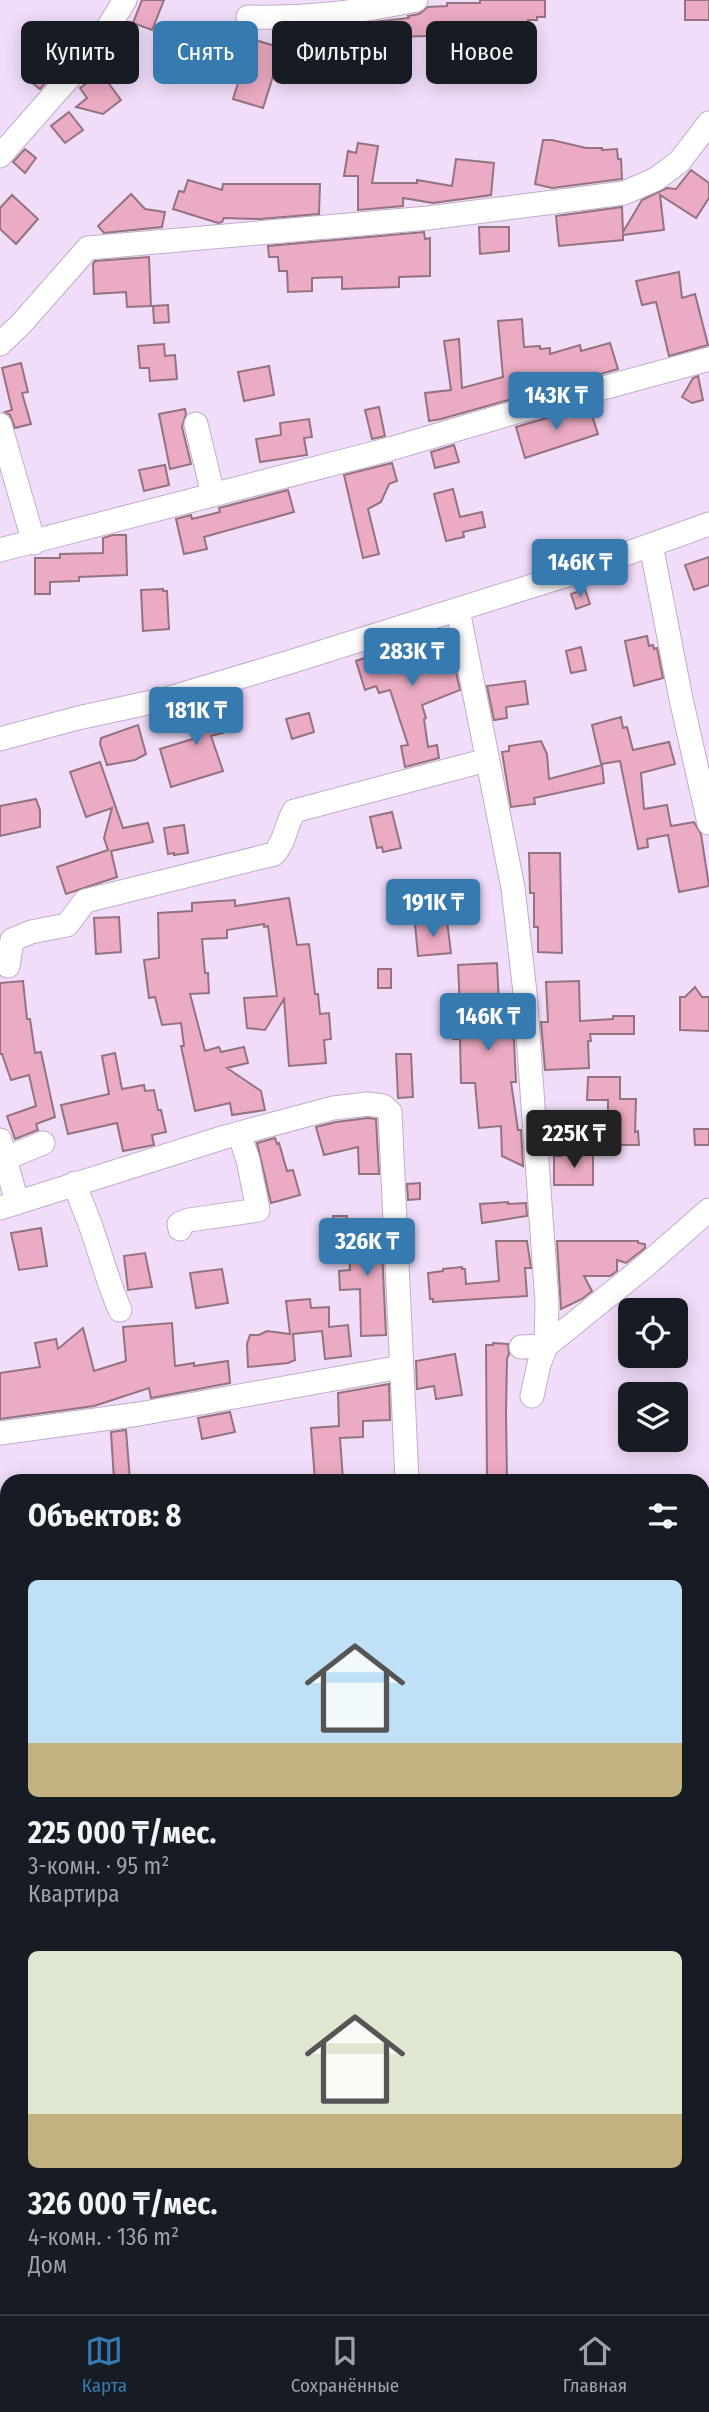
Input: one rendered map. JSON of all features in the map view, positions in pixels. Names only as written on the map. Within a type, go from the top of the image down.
[{"type":"street","points":[[0,156],[96,47],[125,0]]},
{"type":"street","points":[[248,17],[326,16],[416,0]]},
{"type":"street","points":[[0,344],[88,248],[428,218],[624,193],[656,179],[679,162],[709,123]]},
{"type":"street","points":[[0,550],[390,449],[709,359]]},
{"type":"street","points":[[195,424],[213,494]]},
{"type":"street","points":[[0,425],[34,543]]},
{"type":"street","points":[[0,739],[78,718],[166,699],[567,575],[709,524]]},
{"type":"street","points":[[652,545],[681,699],[709,823]]},
{"type":"street","points":[[458,610],[513,888],[525,993],[547,1301],[546,1346],[532,1396]]},
{"type":"street","points":[[9,966],[12,940],[31,932],[67,925],[85,901],[274,854],[284,842],[287,824],[294,811],[487,760]]},
{"type":"street","points":[[43,1143],[2,1149],[9,1205],[239,1133],[333,1108],[383,1105],[390,1112],[407,1474]]},
{"type":"street","points":[[180,1229],[179,1224],[189,1220],[258,1210],[248,1160],[239,1133]]},
{"type":"street","points":[[75,1183],[120,1310]]},
{"type":"street","points":[[521,1347],[546,1346],[709,1210]]},
{"type":"street","points":[[0,1433],[139,1414],[401,1367]]},
{"type":"building","points":[[142,0],[164,0],[156,21],[153,21],[152,30],[139,25],[139,21],[134,21]]},
{"type":"building","points":[[480,0],[545,0],[545,17],[528,21],[426,21],[426,36],[412,36],[412,21],[383,21],[409,18],[408,16],[419,14],[428,7],[447,6],[447,3],[480,3]]},
{"type":"building","points":[[685,0],[709,0],[709,20],[685,20]]},
{"type":"building","points":[[258,41],[272,45],[272,80],[263,108],[233,99],[238,84],[258,84]]},
{"type":"building","points":[[86,84],[109,84],[121,100],[103,114],[76,107],[87,98],[80,88]]},
{"type":"building","points":[[69,112],[83,130],[65,143],[51,126]]},
{"type":"building","points":[[543,140],[602,150],[617,149],[618,159],[621,159],[622,179],[552,188],[535,184]]},
{"type":"building","points":[[358,143],[378,146],[372,183],[417,183],[417,180],[452,186],[456,159],[494,163],[491,195],[433,203],[403,198],[403,206],[358,210],[358,176],[344,176],[348,151],[356,153]]},
{"type":"building","points":[[25,149],[36,158],[25,173],[13,162]]},
{"type":"building","points":[[691,170],[709,183],[709,198],[696,218],[660,195],[664,230],[623,235],[623,240],[559,246],[556,216],[622,207],[623,232],[642,200],[667,188],[676,189]]},
{"type":"building","points":[[188,180],[222,190],[223,184],[320,184],[319,214],[260,219],[224,218],[218,223],[173,209],[179,191],[184,192]]},
{"type":"building","points":[[131,194],[145,209],[165,212],[162,227],[104,233],[98,226]]},
{"type":"building","points":[[12,195],[38,219],[16,244],[0,229],[0,208]]},
{"type":"building","points":[[479,227],[509,227],[509,251],[480,254]]},
{"type":"building","points":[[424,232],[425,239],[430,238],[430,276],[399,277],[399,287],[342,289],[342,277],[312,278],[312,291],[288,292],[287,271],[279,271],[278,257],[269,257],[268,246]]},
{"type":"building","points":[[149,257],[151,306],[127,307],[126,292],[94,294],[95,261]]},
{"type":"building","points":[[679,272],[682,298],[695,294],[708,345],[669,356],[656,302],[642,305],[636,281]]},
{"type":"building","points":[[168,305],[169,322],[154,323],[153,306]]},
{"type":"building","points":[[522,319],[524,347],[550,348],[550,354],[580,345],[581,351],[610,343],[618,369],[429,421],[425,393],[451,390],[444,341],[459,339],[462,388],[503,377],[498,321]]},
{"type":"building","points":[[164,344],[165,356],[175,355],[177,379],[150,381],[149,368],[140,368],[138,346]]},
{"type":"building","points":[[21,363],[28,392],[22,393],[31,424],[15,428],[10,415],[5,412],[12,410],[2,368]]},
{"type":"building","points":[[269,366],[274,395],[244,401],[238,372]]},
{"type":"building","points":[[698,376],[703,400],[692,403],[682,397],[693,378]]},
{"type":"building","points":[[379,407],[385,436],[372,439],[365,410]]},
{"type":"building","points":[[185,409],[182,427],[191,464],[170,469],[159,414]]},
{"type":"building","points":[[590,409],[598,434],[525,458],[516,427],[564,413],[565,416]]},
{"type":"building","points":[[309,419],[312,437],[304,438],[307,455],[260,462],[256,439],[281,435],[280,423]]},
{"type":"building","points":[[454,445],[459,462],[435,468],[431,452]]},
{"type":"building","points":[[392,463],[397,481],[389,484],[381,502],[368,509],[379,554],[363,558],[344,475]]},
{"type":"building","points":[[165,465],[169,485],[144,491],[139,470]]},
{"type":"building","points":[[453,489],[460,517],[482,512],[485,527],[463,532],[464,537],[446,541],[434,494]]},
{"type":"building","points":[[288,490],[294,512],[204,537],[207,549],[184,554],[176,519],[191,515],[192,519],[220,512],[219,508]]},
{"type":"building","points":[[126,535],[127,575],[79,577],[79,581],[50,582],[50,594],[35,594],[35,558],[60,558],[60,554],[103,553],[103,538]]},
{"type":"building","points":[[709,557],[709,585],[694,590],[685,565]]},
{"type":"building","points":[[585,589],[590,604],[576,609],[571,594]]},
{"type":"building","points":[[141,590],[167,591],[169,629],[143,631]]},
{"type":"building","points":[[439,633],[449,667],[454,665],[460,690],[422,705],[426,718],[428,747],[437,745],[439,758],[405,767],[401,746],[408,745],[390,690],[379,693],[376,686],[365,690],[356,661]]},
{"type":"building","points":[[647,636],[649,646],[657,648],[663,678],[634,686],[625,641]]},
{"type":"building","points":[[581,647],[586,670],[571,673],[566,651]]},
{"type":"building","points":[[525,681],[528,704],[506,707],[507,718],[494,720],[487,686]]},
{"type":"building","points":[[217,700],[226,732],[211,736],[223,771],[171,787],[160,749],[196,738],[187,708]]},
{"type":"building","points":[[309,713],[314,732],[292,739],[286,719]]},
{"type":"building","points":[[621,717],[623,728],[627,727],[633,750],[669,742],[675,764],[641,773],[644,809],[667,805],[671,826],[694,822],[701,834],[709,886],[679,892],[668,835],[647,839],[648,847],[638,849],[620,761],[601,764],[592,725]]},
{"type":"building","points":[[138,725],[146,754],[135,760],[107,765],[100,744],[101,738]]},
{"type":"building","points":[[541,741],[547,754],[549,779],[602,765],[604,783],[534,798],[535,804],[511,807],[502,752],[509,751],[509,746]]},
{"type":"building","points":[[100,762],[123,828],[148,823],[153,842],[111,851],[117,877],[66,894],[57,867],[108,850],[104,838],[112,808],[86,817],[70,772]]},
{"type":"building","points":[[36,799],[40,810],[40,827],[0,836],[0,806]]},
{"type":"building","points":[[392,812],[401,848],[383,852],[382,847],[377,848],[370,817]]},
{"type":"building","points":[[184,825],[188,853],[168,854],[164,828]]},
{"type":"building","points":[[529,853],[560,853],[562,953],[538,952],[538,927],[534,927],[534,893],[530,893]]},
{"type":"building","points":[[289,898],[297,945],[309,944],[320,1014],[329,1013],[331,1039],[324,1040],[326,1063],[289,1066],[284,999],[265,1030],[247,1028],[244,998],[277,996],[268,926],[264,927],[264,924],[227,930],[227,938],[202,939],[209,993],[190,994],[205,1051],[219,1047],[221,1052],[244,1047],[248,1063],[227,1068],[261,1091],[265,1110],[232,1115],[230,1103],[195,1111],[181,1046],[184,1046],[181,1023],[162,1025],[155,997],[149,998],[144,960],[159,958],[158,913],[192,911],[192,903],[235,900],[235,906]]},
{"type":"building","points":[[119,917],[121,952],[96,954],[94,918]]},
{"type":"building","points":[[447,921],[451,953],[418,956],[415,924]]},
{"type":"building","points":[[497,963],[499,1005],[510,1005],[510,1023],[513,1023],[516,1082],[511,1082],[518,1130],[521,1130],[523,1166],[502,1156],[501,1126],[479,1128],[475,1083],[461,1083],[460,1039],[453,1039],[453,1008],[460,1008],[458,965]]},
{"type":"building","points":[[378,969],[391,969],[391,988],[378,988]]},
{"type":"building","points":[[23,981],[27,1019],[30,1019],[35,1053],[41,1052],[55,1117],[36,1124],[38,1130],[15,1139],[7,1116],[36,1106],[29,1075],[11,1080],[0,1054],[0,983]]},
{"type":"building","points":[[579,981],[580,1021],[634,1016],[634,1034],[590,1034],[589,1068],[545,1070],[541,1022],[548,1022],[546,982]]},
{"type":"building","points":[[695,987],[702,997],[709,997],[709,1031],[680,1030],[680,997],[685,997]]},
{"type":"building","points":[[115,1053],[122,1089],[144,1085],[145,1091],[154,1090],[166,1132],[152,1135],[154,1145],[123,1151],[117,1123],[68,1134],[61,1105],[109,1094],[102,1056]]},
{"type":"building","points":[[396,1054],[411,1054],[413,1097],[398,1098]]},
{"type":"building","points":[[588,1077],[620,1077],[620,1099],[636,1099],[635,1132],[638,1131],[639,1145],[608,1145],[608,1100],[587,1100]]},
{"type":"building","points":[[376,1119],[379,1174],[359,1174],[358,1147],[324,1155],[316,1127]]},
{"type":"building","points":[[694,1129],[709,1129],[709,1145],[695,1145]]},
{"type":"building","points":[[275,1138],[287,1171],[293,1170],[300,1195],[271,1203],[257,1143]]},
{"type":"building","points":[[593,1154],[593,1185],[554,1185],[554,1156]]},
{"type":"building","points":[[420,1183],[420,1199],[408,1200],[407,1184]]},
{"type":"building","points":[[526,1203],[527,1216],[482,1223],[480,1204]]},
{"type":"building","points":[[333,1216],[347,1216],[347,1258],[334,1258]]},
{"type":"building","points":[[41,1228],[47,1266],[19,1270],[11,1233]]},
{"type":"building","points":[[381,1228],[386,1335],[361,1336],[360,1289],[340,1290],[339,1271],[350,1270],[348,1229]]},
{"type":"building","points":[[496,1241],[527,1241],[531,1268],[525,1268],[527,1296],[433,1302],[433,1299],[430,1299],[428,1273],[443,1269],[462,1267],[465,1269],[466,1284],[499,1281]]},
{"type":"building","points":[[557,1241],[638,1241],[645,1244],[645,1248],[626,1263],[617,1260],[617,1271],[610,1276],[584,1276],[592,1291],[561,1309]]},
{"type":"building","points":[[145,1253],[152,1287],[128,1290],[124,1256]]},
{"type":"building","points":[[222,1269],[228,1303],[196,1308],[190,1273]]},
{"type":"building","points":[[310,1299],[311,1308],[329,1307],[329,1327],[348,1325],[351,1356],[325,1359],[322,1331],[293,1334],[295,1360],[248,1367],[247,1344],[250,1335],[267,1331],[290,1334],[286,1301]]},
{"type":"building","points":[[172,1323],[175,1366],[228,1361],[230,1383],[151,1398],[149,1388],[94,1406],[0,1419],[0,1373],[40,1367],[35,1343],[56,1339],[58,1349],[83,1328],[94,1371],[126,1361],[123,1327]]},
{"type":"building","points":[[508,1344],[507,1474],[487,1474],[486,1345]]},
{"type":"building","points":[[455,1354],[462,1395],[436,1399],[434,1386],[417,1389],[416,1361]]},
{"type":"building","points":[[389,1384],[390,1420],[363,1421],[363,1437],[340,1438],[343,1474],[315,1474],[311,1428],[339,1426],[338,1393]]},
{"type":"building","points":[[230,1412],[235,1432],[202,1439],[198,1418]]},
{"type":"building","points":[[126,1430],[130,1474],[114,1474],[111,1432]]}]
